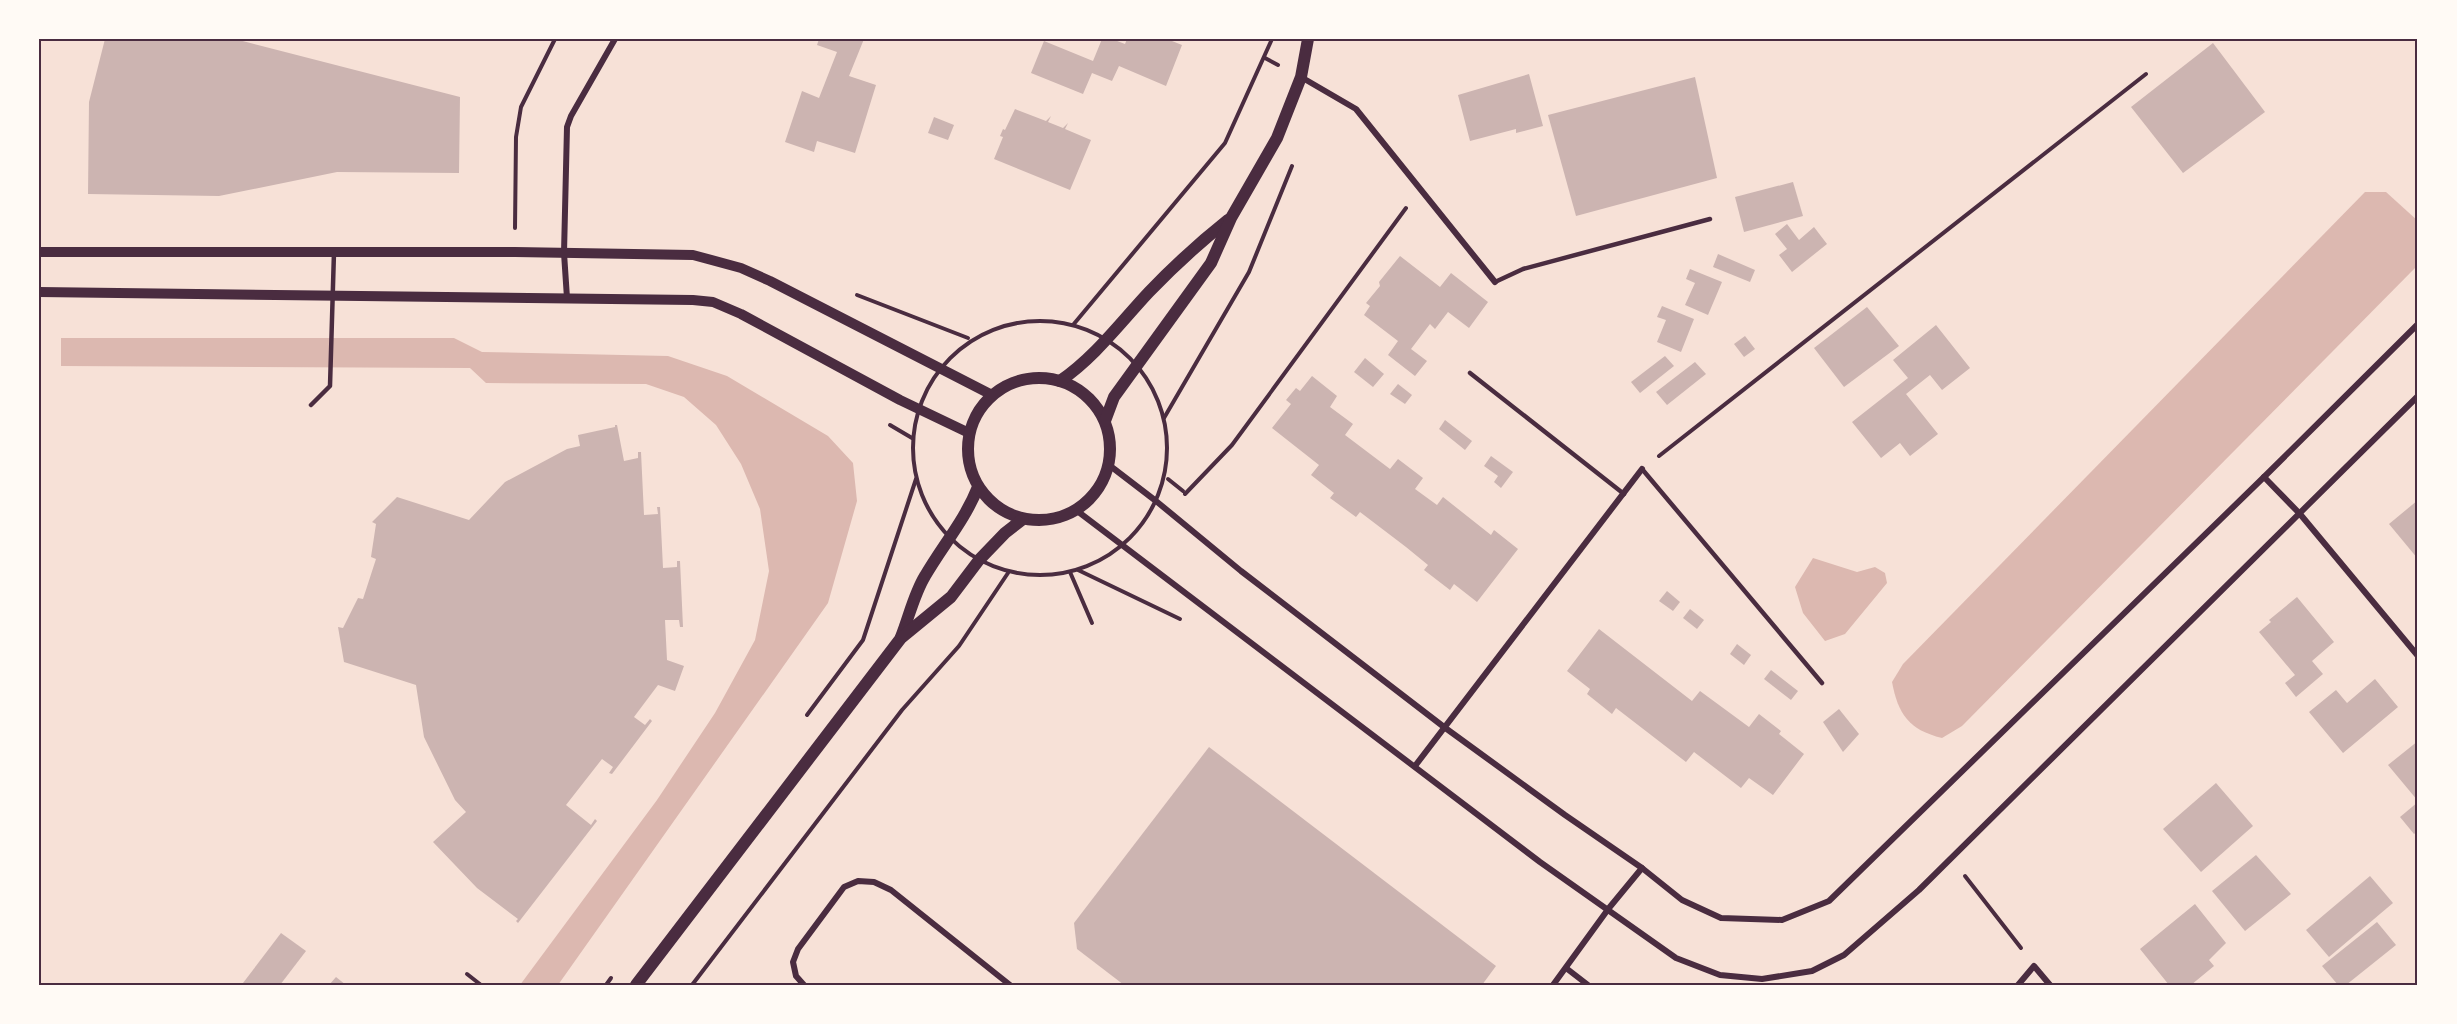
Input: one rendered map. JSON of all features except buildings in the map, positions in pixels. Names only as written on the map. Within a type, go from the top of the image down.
[{"type":"main road","points":[[1105,421],[1114,397],[1211,263],[1231,218],[1277,138],[1301,77],[1308,39]]},
{"type":"main road","points":[[1060,381],[1082,366],[1193,247],[1231,218]]},
{"type":"main road","points":[[1036,377],[1060,381],[1079,390],[1094,403],[1105,421],[1110,442],[1109,465],[1102,483],[1091,498],[1076,510],[1059,518],[1023,519],[998,507],[978,487],[970,470],[967,452],[969,434],[977,412],[992,395],[1013,382],[1036,377]]},
{"type":"main road","points":[[901,638],[924,577],[951,539],[978,487]]},
{"type":"main road","points":[[636,985],[901,638],[951,597],[979,560],[1005,533],[1023,519]]},
{"type":"street","points":[[567,298],[564,253],[567,127],[615,39]]},
{"type":"street","points":[[1301,77],[1356,109],[1495,282]]},
{"type":"street","points":[[39,252],[515,252],[693,255],[726,263],[770,281],[992,395]]},
{"type":"street","points":[[39,292],[567,298],[713,302],[741,314],[918,410],[969,434]]},
{"type":"street","points":[[1109,465],[1241,572],[1444,727],[1642,868],[1682,900],[1721,918],[1782,920],[1829,901],[2418,324]]},
{"type":"street","points":[[1076,510],[1540,862],[1676,958],[1720,975],[1762,979],[1812,971],[1844,955],[1919,890],[2418,396]]},
{"type":"street","points":[[1415,766],[1642,469]]},
{"type":"street","points":[[2264,477],[2300,514],[2418,656]]},
{"type":"street","points":[[1553,985],[1642,868]]},
{"type":"street","points":[[804,985],[796,976],[793,962],[798,949],[844,887],[858,881],[874,882],[891,890],[1010,985]]},
{"type":"street","points":[[2019,985],[2034,966],[2050,985]]},
{"type":"street","points":[[1566,968],[1588,985]]},
{"type":"lane","points":[[1495,282],[1523,269],[1710,219]]},
{"type":"lane","points":[[311,405],[330,386],[334,252]]},
{"type":"lane","points":[[1470,373],[1624,494]]},
{"type":"lane","points":[[1642,469],[1822,683]]},
{"type":"path","points":[[515,252],[516,137],[521,108],[555,39]]},
{"type":"path","points":[[1074,325],[1225,143],[1272,39]]},
{"type":"path","points":[[1642,469],[2146,74]]},
{"type":"path","points":[[1164,419],[1249,272],[1293,165]]},
{"type":"path","points":[[1185,494],[1232,445],[1421,188]]},
{"type":"path","points":[[692,985],[902,710],[958,646],[1008,573],[1038,576],[1070,572],[1098,562],[1123,545],[1136,532],[1156,501],[1164,477],[1167,452],[1164,419],[1154,390],[1137,365],[1107,340],[1074,325],[1017,322],[991,328],[968,338],[940,368],[918,410],[912,438],[879,419]]},
{"type":"path","points":[[806,716],[862,640],[916,479]]},
{"type":"path","points":[[1078,569],[1186,622]]},
{"type":"path","points":[[1070,572],[1092,623]]},
{"type":"path","points":[[1952,858],[2034,966]]},
{"type":"path","points":[[467,974],[481,985]]},
{"type":"path","points":[[606,985],[612,976]]},
{"type":"shaded area","points":[[2365,192],[2386,192],[2418,221],[2417,266],[1962,726],[1942,738],[1913,725],[1902,712],[1892,682],[1903,664]]},
{"type":"shaded area","points":[[61,338],[454,338],[482,352],[668,356],[727,376],[828,436],[853,463],[857,501],[828,603],[558,985],[520,985],[657,800],[715,713],[755,640],[769,571],[760,509],[741,464],[716,425],[684,397],[646,384],[486,383],[470,368],[61,366]]},
{"type":"shaded area","points":[[1813,558],[1857,572],[1875,567],[1885,573],[1887,583],[1845,634],[1825,641],[1803,613],[1795,587]]}]
